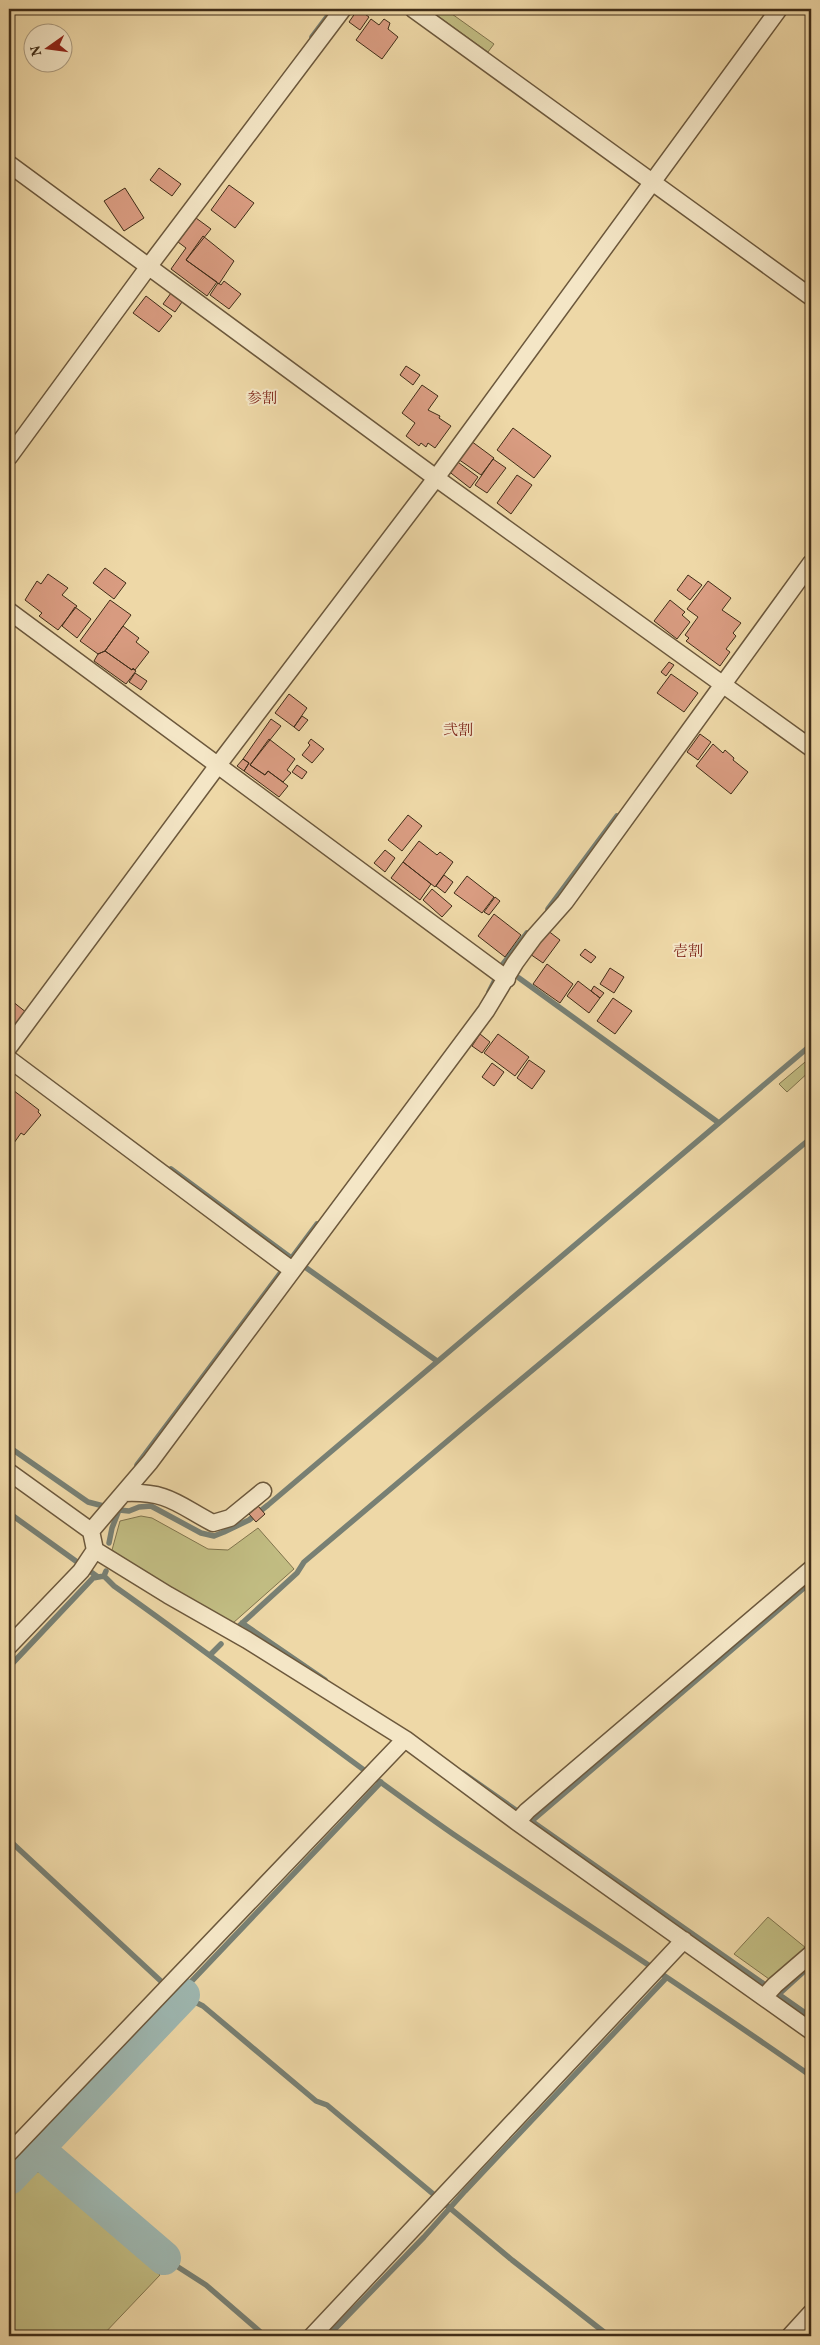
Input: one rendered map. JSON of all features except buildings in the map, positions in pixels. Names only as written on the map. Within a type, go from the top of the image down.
[{"type":"street","points":[[9,457],[149,266],[343,9]]},
{"type":"street","points":[[413,9],[652,179],[811,297]]},
{"type":"street","points":[[9,1047],[218,765],[440,473],[652,179],[779,9]]},
{"type":"street","points":[[9,164],[440,473],[721,685],[811,748]]},
{"type":"street","points":[[9,1646],[88,1561],[91,1531],[150,1462],[288,1267],[486,1011],[500,974],[565,902],[713,701],[721,685],[811,563]]},
{"type":"street","points":[[9,611],[500,974]]},
{"type":"street","points":[[9,1059],[288,1267]]},
{"type":"street","points":[[9,1472],[91,1531]]},
{"type":"street","points":[[121,1496],[146,1492],[162,1495],[213,1523],[230,1518],[263,1491]]},
{"type":"street","points":[[88,1561],[168,1595],[247,1640],[405,1739],[521,1817],[684,1940],[769,1992],[811,2031]]},
{"type":"street","points":[[521,1817],[811,1569]]},
{"type":"street","points":[[17,2145],[405,1739]]},
{"type":"street","points":[[312,2336],[684,1940]]},
{"type":"street","points":[[769,1992],[811,1954]]},
{"type":"street","points":[[790,2336],[811,2313]]},
{"type":"shaded area","points":[[432,9],[445,9],[494,44],[488,52],[431,11]]},
{"type":"shaded area","points":[[811,1057],[811,1070],[787,1092],[779,1084]]},
{"type":"shaded area","points":[[141,1516],[152,1518],[208,1549],[228,1550],[258,1528],[294,1569],[233,1623],[167,1588],[112,1550],[120,1521]]},
{"type":"shaded area","points":[[768,1917],[806,1948],[769,1979],[734,1954]]},
{"type":"shaded area","points":[[38,2172],[50,2176],[160,2275],[102,2336],[9,2336],[9,2193],[24,2177]]},
{"type":"waterway","points":[[312,37],[333,9]]},
{"type":"waterway","points":[[548,909],[617,816]]},
{"type":"waterway","points":[[489,992],[503,964],[527,933]]},
{"type":"waterway","points":[[519,978],[719,1123]]},
{"type":"waterway","points":[[9,1447],[88,1502],[129,1511],[139,1507],[151,1506],[201,1533],[214,1536],[249,1520],[811,1045]]},
{"type":"waterway","points":[[239,1626],[297,1573],[304,1562],[811,1138]]},
{"type":"waterway","points":[[171,1169],[294,1260]]},
{"type":"waterway","points":[[137,1465],[317,1224]]},
{"type":"waterway","points":[[305,1267],[437,1361]]},
{"type":"waterway","points":[[109,1543],[119,1510]]},
{"type":"waterway","points":[[9,1513],[98,1577]]},
{"type":"waterway","points":[[106,1571],[104,1576],[114,1586],[410,1804],[811,2076]]},
{"type":"waterway","points":[[9,1667],[93,1578],[104,1576]]},
{"type":"waterway","points":[[533,1820],[811,1582]]},
{"type":"waterway","points":[[242,1623],[325,1680]]},
{"type":"waterway","points":[[211,1654],[221,1644]]},
{"type":"waterway","points":[[463,1773],[811,2017]]},
{"type":"waterway","points":[[183,1995],[188,1985],[381,1782]]},
{"type":"waterway","points":[[9,1840],[164,1984],[173,1991],[203,2006],[316,2101],[327,2105],[512,2260],[609,2336]]},
{"type":"waterway","points":[[778,1995],[811,1965]]},
{"type":"waterway","points":[[328,2336],[424,2237],[666,1978]]},
{"type":"waterway","points":[[9,2178],[183,1995]]},
{"type":"waterway","points":[[9,2133],[37,2149]]},
{"type":"waterway","points":[[37,2149],[164,2258]]},
{"type":"waterway","points":[[164,2258],[206,2285],[265,2336]]},
{"type":"waterway","points":[[804,2336],[811,2329]]},
{"type":"district","name":"参割","points":[[262,398]]},
{"type":"district","name":"弐割","points":[[458,730]]},
{"type":"district","name":"壱割","points":[[688,951]]}]
